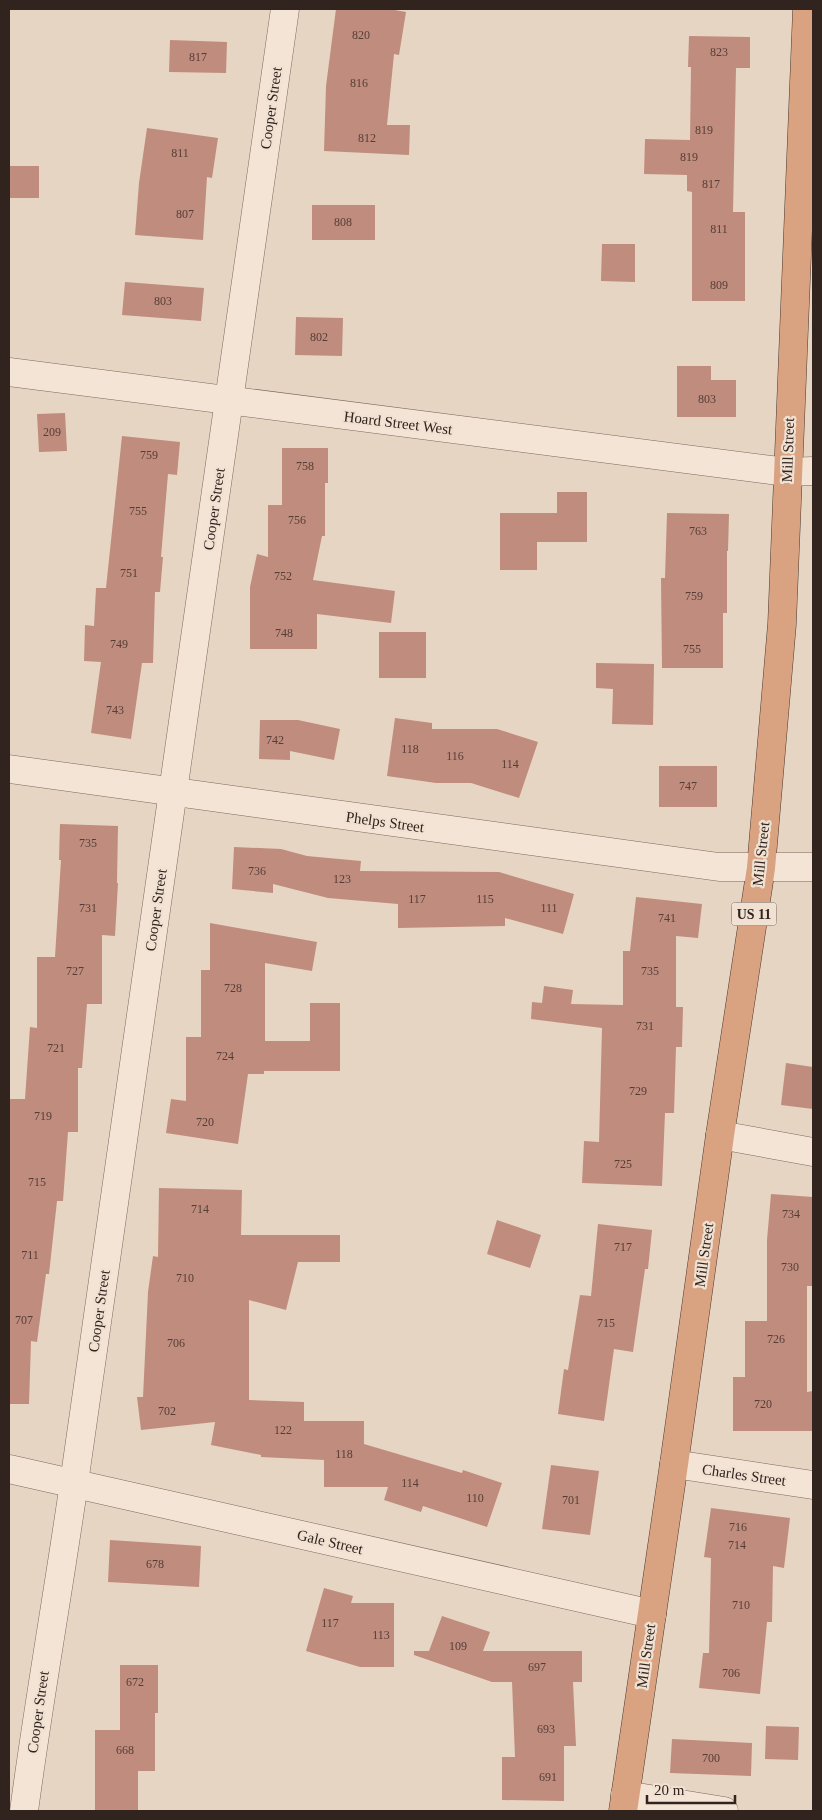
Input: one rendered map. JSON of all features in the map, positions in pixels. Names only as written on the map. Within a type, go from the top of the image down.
[{"type":"highway","name":"Mill Street","points":[[624,1803],[720,1135],[761,868],[782,624],[800,472],[807,9]]},
{"type":"street","name":"Cooper Street","points":[[24,1811],[74,1484],[285,9]]},
{"type":"street","name":"Hoard Street West","points":[[9,372],[800,472]]},
{"type":"street","name":"Phelps Street","points":[[9,769],[719,867],[813,867]]},
{"type":"street","points":[[720,1135],[813,1152]]},
{"type":"street","name":"Charles Street","points":[[674,1464],[813,1485]]},
{"type":"street","name":"Gale Street","points":[[9,1469],[652,1614]]},
{"type":"street","points":[[624,1803],[724,1811]]},
{"type":"building","points":[[336,9],[389,9],[406,12],[399,55],[394,54],[387,125],[410,125],[409,155],[324,151],[326,86]]},
{"type":"building","points":[[689,36],[750,37],[750,68],[736,68],[733,212],[745,212],[745,301],[692,301],[692,192],[687,191],[687,175],[644,174],[645,139],[690,140],[691,67],[688,67]]},
{"type":"building","points":[[170,40],[227,42],[226,73],[169,72]]},
{"type":"building","points":[[147,128],[218,138],[212,178],[207,177],[203,240],[135,235],[139,183]]},
{"type":"building","points":[[9,166],[39,166],[39,198],[9,198]]},
{"type":"building","points":[[312,205],[375,205],[375,240],[312,240]]},
{"type":"building","points":[[602,244],[635,244],[635,282],[601,281]]},
{"type":"building","points":[[125,282],[204,288],[201,321],[122,315]]},
{"type":"building","points":[[296,317],[343,318],[342,356],[295,355]]},
{"type":"building","points":[[677,366],[711,366],[711,380],[736,380],[736,417],[677,417]]},
{"type":"building","points":[[65,413],[67,451],[39,452],[37,414]]},
{"type":"building","points":[[122,436],[180,442],[177,475],[168,474],[160,592],[155,592],[153,663],[142,663],[131,739],[91,733],[101,662],[84,661],[85,625],[94,626],[96,588],[106,588]]},
{"type":"building","points":[[282,448],[328,448],[328,483],[325,483],[325,536],[322,536],[313,580],[395,591],[391,623],[317,614],[317,649],[250,649],[250,587],[257,554],[268,557],[268,505],[282,505]]},
{"type":"building","points":[[557,492],[587,492],[587,542],[537,542],[537,570],[500,570],[500,513],[557,513]]},
{"type":"building","points":[[667,513],[729,514],[727,613],[723,613],[723,668],[662,668],[661,578],[665,578]]},
{"type":"building","points":[[379,632],[426,632],[426,678],[379,678]]},
{"type":"building","points":[[596,663],[654,664],[653,725],[612,724],[613,689],[596,688]]},
{"type":"building","points":[[395,718],[432,723],[432,729],[497,729],[538,742],[519,798],[471,783],[436,783],[387,776]]},
{"type":"building","points":[[260,720],[298,720],[340,729],[334,760],[290,751],[290,760],[259,759]]},
{"type":"building","points":[[659,766],[717,766],[717,807],[659,807]]},
{"type":"building","points":[[60,824],[118,826],[118,883],[115,936],[102,935],[102,1004],[87,1004],[82,1068],[78,1068],[78,1132],[68,1132],[63,1201],[57,1201],[49,1274],[46,1274],[37,1342],[31,1341],[29,1404],[9,1404],[9,1099],[25,1099],[30,1027],[37,1028],[37,957],[55,957],[61,860],[59,860]]},
{"type":"building","points":[[234,847],[281,849],[307,856],[361,861],[360,871],[499,872],[574,894],[563,934],[505,918],[505,926],[398,928],[398,904],[328,898],[273,884],[273,893],[232,889]]},
{"type":"building","points":[[636,897],[702,904],[698,938],[676,936],[676,1007],[683,1007],[682,1047],[676,1047],[674,1113],[665,1113],[662,1186],[582,1183],[584,1141],[599,1142],[602,1028],[531,1019],[532,1002],[542,1003],[544,986],[573,990],[571,1004],[623,1005],[623,951],[630,951]]},
{"type":"building","points":[[210,923],[317,942],[312,971],[265,963],[265,1041],[310,1041],[310,1003],[340,1003],[340,1071],[264,1071],[264,1074],[248,1074],[238,1144],[166,1133],[171,1099],[186,1101],[186,1037],[201,1037],[201,970],[210,970]]},
{"type":"building","points":[[786,1063],[813,1067],[813,1109],[781,1105]]},
{"type":"building","points":[[159,1188],[242,1190],[241,1235],[340,1235],[340,1262],[298,1262],[286,1310],[249,1300],[249,1400],[304,1402],[304,1421],[364,1421],[364,1444],[462,1473],[463,1470],[502,1483],[487,1527],[423,1506],[421,1512],[384,1500],[388,1487],[324,1487],[324,1460],[261,1457],[261,1455],[211,1445],[215,1422],[141,1430],[137,1397],[143,1397],[148,1292],[153,1256],[158,1257]]},
{"type":"building","points":[[771,1194],[813,1197],[813,1286],[807,1286],[807,1392],[813,1391],[813,1431],[733,1431],[733,1377],[745,1377],[745,1321],[767,1321],[767,1240]]},
{"type":"building","points":[[497,1220],[541,1235],[530,1268],[487,1254]]},
{"type":"building","points":[[598,1224],[652,1230],[648,1269],[645,1269],[633,1352],[614,1349],[604,1421],[558,1414],[564,1369],[568,1370],[580,1295],[591,1296]]},
{"type":"building","points":[[551,1465],[599,1471],[590,1535],[542,1529]]},
{"type":"building","points":[[711,1508],[790,1518],[784,1568],[773,1566],[772,1622],[767,1622],[760,1694],[699,1688],[703,1653],[709,1653],[711,1558],[704,1557]]},
{"type":"building","points":[[110,1540],[201,1546],[199,1587],[108,1582]]},
{"type":"building","points":[[324,1588],[353,1596],[351,1603],[394,1603],[394,1667],[360,1667],[306,1651]]},
{"type":"building","points":[[442,1616],[490,1632],[483,1651],[582,1651],[582,1682],[573,1682],[576,1746],[564,1746],[564,1801],[502,1800],[502,1757],[515,1757],[512,1682],[492,1682],[414,1655],[414,1651],[429,1651]]},
{"type":"building","points":[[120,1665],[158,1665],[158,1713],[155,1713],[155,1771],[138,1771],[138,1811],[95,1811],[95,1730],[120,1730]]},
{"type":"building","points":[[766,1726],[799,1727],[798,1760],[765,1759]]},
{"type":"building","points":[[672,1739],[752,1743],[751,1776],[670,1773]]}]
